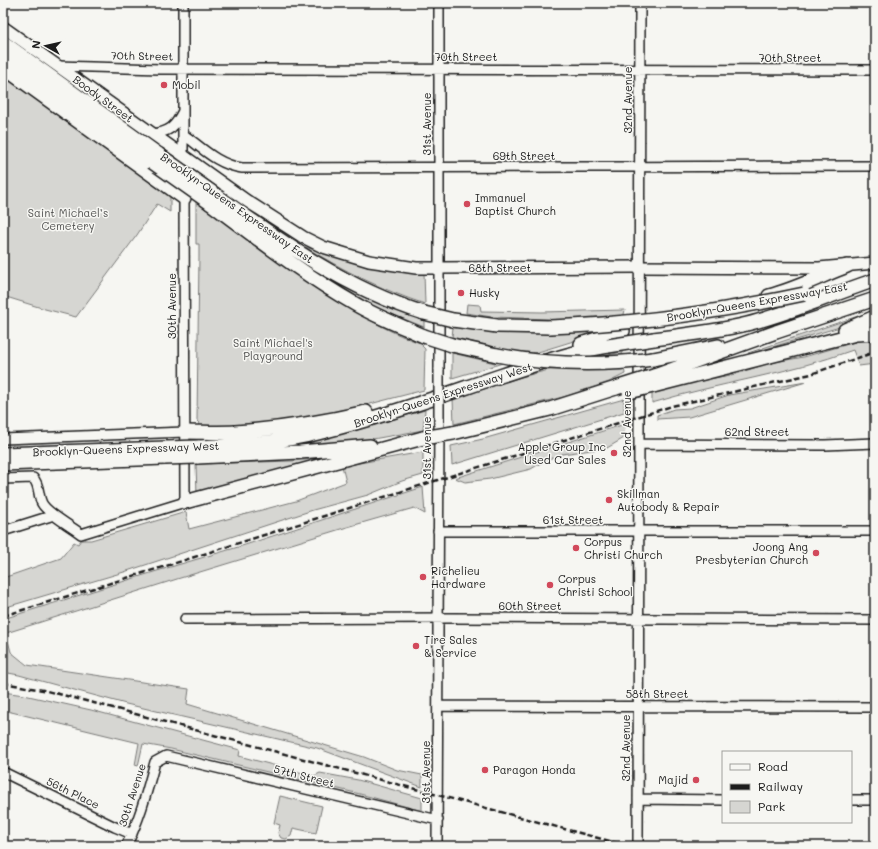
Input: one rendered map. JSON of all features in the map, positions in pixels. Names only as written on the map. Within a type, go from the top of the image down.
[{"type":"highway","name":"Brooklyn-Queens Expressway East","points":[[3,42],[155,158]]},
{"type":"highway","name":"Brooklyn-Queens Expressway East","points":[[3,55],[213,199],[308,274],[337,294],[381,318],[424,336],[452,345],[497,355],[575,364],[620,363],[653,360],[776,332]]},
{"type":"highway","points":[[3,67],[184,198]]},
{"type":"highway","name":"Brooklyn-Queens Expressway East","points":[[213,199],[318,264],[354,284],[386,299],[424,313],[453,320],[497,326],[550,327],[624,323],[687,316],[742,307],[874,280]]},
{"type":"highway","points":[[518,370],[564,349],[623,331],[780,293],[847,266]]},
{"type":"highway","name":"Brooklyn-Queens Expressway West","points":[[198,452],[303,436],[357,423],[518,370],[577,353],[608,346],[748,324],[874,280]]},
{"type":"highway","points":[[776,332],[875,299]]},
{"type":"highway","points":[[802,347],[875,317]]},
{"type":"highway","name":"Brooklyn-Queens Expressway West","points":[[3,454],[328,450],[423,438],[496,423],[654,381],[776,332]]},
{"type":"highway","points":[[654,381],[856,334],[875,333]]},
{"type":"highway","points":[[185,432],[234,432],[278,427],[314,422],[380,408],[419,403]]},
{"type":"highway","points":[[185,502],[423,438]]},
{"type":"highway","name":"Brooklyn-Queens Expressway West","points":[[3,464],[166,453]]},
{"type":"main road","name":"Boody Street","points":[[3,27],[183,155]]},
{"type":"main road","name":"68th Street","points":[[183,155],[247,201],[303,237],[323,247],[376,263],[416,268],[819,268],[875,263]]},
{"type":"main road","points":[[847,266],[875,255]]},
{"type":"street","name":"30th Avenue","points":[[184,3],[183,155],[185,502]]},
{"type":"street","name":"31st Avenue","points":[[437,846],[440,3]]},
{"type":"street","name":"32nd Avenue","points":[[638,846],[640,3]]},
{"type":"street","name":"70th Street","points":[[57,66],[183,69],[875,70]]},
{"type":"street","points":[[152,134],[166,132],[173,127],[178,121],[183,110]]},
{"type":"street","name":"69th Street","points":[[183,134],[222,162],[230,166],[242,168],[875,166]]},
{"type":"street","name":"Brooklyn-Queens Expressway West","points":[[3,439],[185,432]]},
{"type":"street","name":"62nd Street","points":[[639,444],[825,445],[875,443]]},
{"type":"street","points":[[3,479],[33,478],[39,488],[43,505],[54,515],[81,534],[185,502]]},
{"type":"street","points":[[3,531],[54,515]]},
{"type":"street","name":"61st Street","points":[[438,531],[875,531]]},
{"type":"street","name":"60th Street","points":[[185,619],[639,618],[875,620]]},
{"type":"street","name":"58th Street","points":[[438,706],[875,707]]},
{"type":"street","name":"30th Avenue","points":[[126,846],[144,804],[156,762],[166,756]]},
{"type":"street","name":"57th Street","points":[[166,756],[438,820]]},
{"type":"street","name":"56th Place","points":[[3,772],[132,834]]},
{"type":"street","points":[[638,799],[722,800]]},
{"type":"street","points":[[852,800],[875,800]]},
{"type":"green space","name":"Saint Michael’s Cemetery","points":[[3,75],[169,193],[170,212],[157,204],[137,235],[76,317],[3,296]]},
{"type":"green space","name":"Saint Michael's Playground","points":[[196,202],[320,290],[393,332],[424,344],[422,346],[425,349],[424,390],[320,417],[238,429],[197,428],[199,423],[197,421],[199,244],[196,244]]},
{"type":"green space","points":[[305,247],[372,267],[404,272],[424,273],[425,304],[363,279]]},
{"type":"green space","points":[[326,278],[374,301],[424,320],[424,327],[379,309]]},
{"type":"green space","points":[[467,304],[480,305],[481,311],[542,312],[625,310],[621,327],[452,378],[452,353],[495,363],[499,348],[452,337],[453,327],[501,333],[550,333],[550,319],[492,317],[466,313]]},
{"type":"green space","points":[[873,311],[860,321],[749,354],[748,353]]},
{"type":"green space","points":[[865,339],[875,340],[875,364],[859,366],[853,350],[803,366],[652,403],[652,392],[683,384],[736,374],[769,363],[804,357]]},
{"type":"green space","points":[[622,352],[625,374],[609,382],[563,397],[454,424],[453,399],[521,377]]},
{"type":"green space","points":[[806,382],[689,417],[657,419],[657,415],[674,409],[690,408],[729,395]]},
{"type":"green space","points":[[624,399],[624,412],[452,465],[451,446],[483,439]]},
{"type":"green space","points":[[425,410],[423,430],[373,439],[307,445],[307,442],[353,431]]},
{"type":"green space","points":[[625,424],[624,438],[607,448],[562,454],[546,460],[531,469],[490,479],[465,482],[455,478]]},
{"type":"green space","points":[[423,452],[423,475],[402,481],[368,495],[313,510],[124,572],[3,608],[3,578],[61,558],[74,542],[78,544],[81,540],[91,540],[186,512],[189,529],[296,501],[346,482],[342,466]]},
{"type":"green space","points":[[339,457],[197,495],[196,464],[292,461]]},
{"type":"green space","points":[[423,487],[425,514],[414,508],[177,579],[6,633],[11,652],[27,665],[189,689],[187,704],[364,757],[397,770],[422,775],[422,787],[317,748],[126,704],[3,672],[3,619],[245,545]]},
{"type":"green space","points":[[3,692],[24,695],[91,710],[240,750],[239,756],[314,776],[320,773],[358,780],[422,798],[422,811],[360,794],[171,749],[143,744],[138,766],[135,765],[139,743],[3,710]]},
{"type":"green space","points":[[280,796],[322,806],[316,833],[293,828],[291,836],[286,839],[281,838],[278,833],[280,825],[274,823]]},
{"type":"railway","points":[[3,616],[672,406],[811,374],[875,352]]},
{"type":"railway","points":[[3,683],[43,690],[113,708],[628,846]]},
{"type":"place","name":"Mobil","points":[[164,85]]},
{"type":"place","name":"Immanuel Baptist Church","points":[[467,204]]},
{"type":"place","name":"Husky","points":[[461,293]]},
{"type":"place","name":"Apple Group Inc Used Car Sales","points":[[614,453]]},
{"type":"place","name":"Skillman Autobody & Repair","points":[[609,500]]},
{"type":"place","name":"Corpus Christi Church","points":[[576,548]]},
{"type":"place","name":"Joong Ang Presbyterian Church","points":[[816,553]]},
{"type":"place","name":"Richelieu Hardware","points":[[423,577]]},
{"type":"place","name":"Corpus Christi School","points":[[550,585]]},
{"type":"place","name":"Tire Sales & Service","points":[[416,646]]},
{"type":"place","name":"Paragon Honda","points":[[485,770]]},
{"type":"place","name":"Majid","points":[[696,780]]}]
